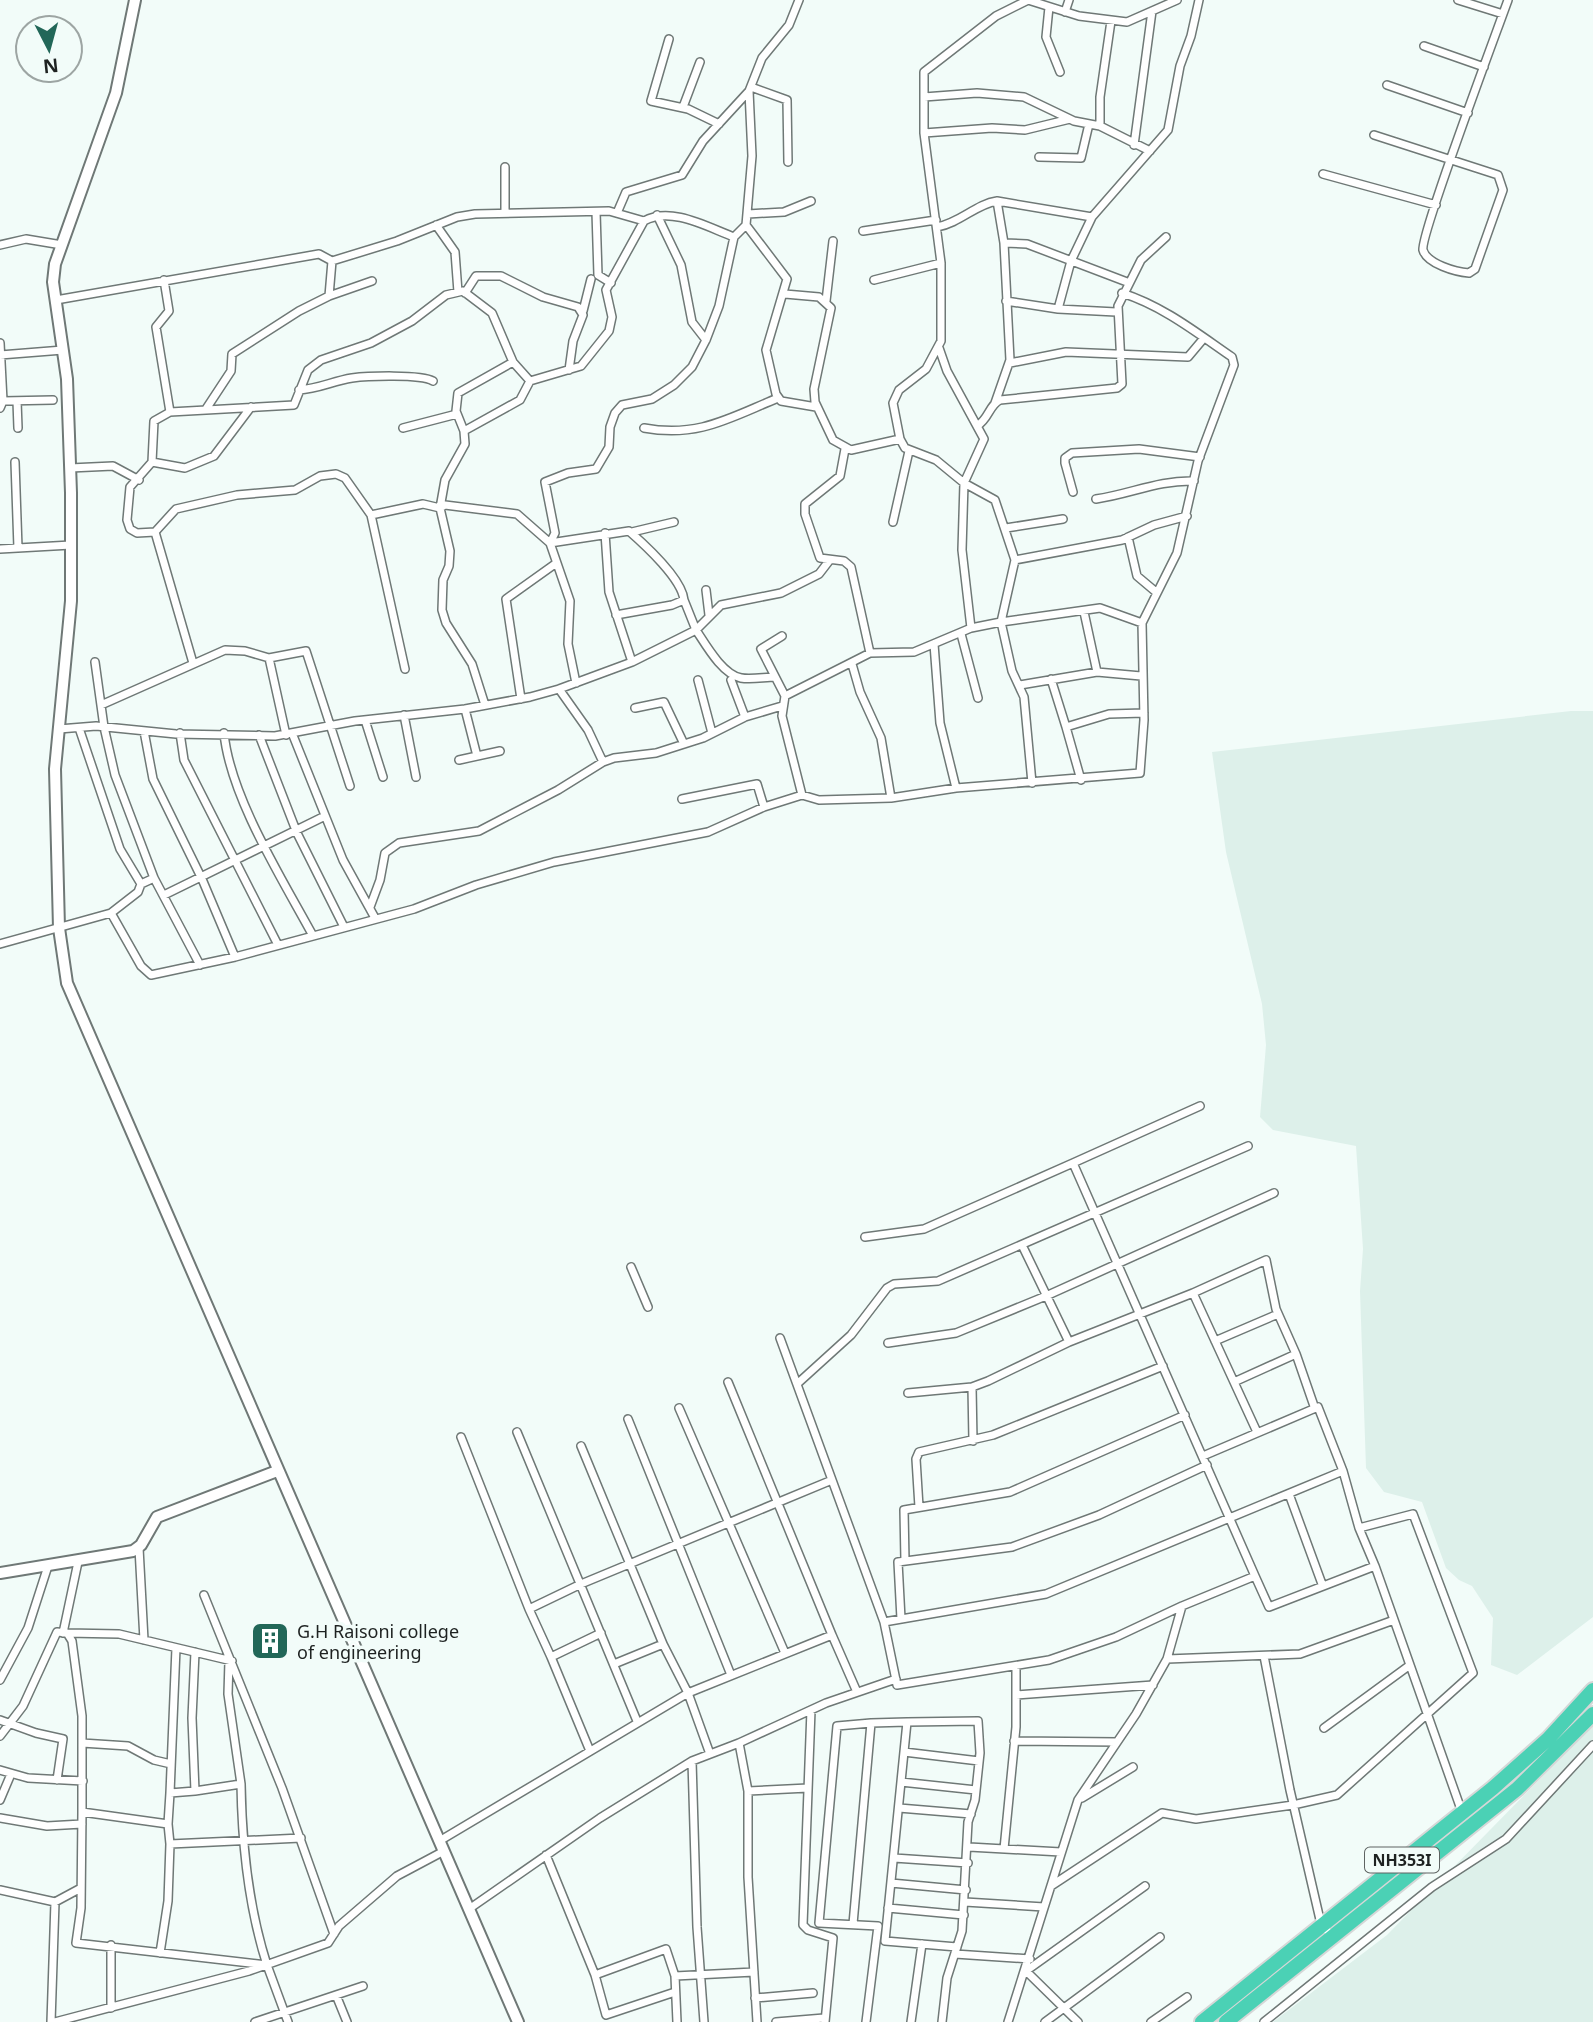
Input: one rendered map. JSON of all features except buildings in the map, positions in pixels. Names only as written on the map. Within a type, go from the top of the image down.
[{"type":"highway","name":"NH353I","points":[[1228,2017],[1321,1924],[1462,1814],[1548,1740],[1593,1690]]},
{"type":"highway","name":"NH353I","points":[[1202,2022],[1228,2017],[1472,1826],[1548,1762],[1593,1714]]},
{"type":"street","points":[[135,0],[116,93],[62,245],[52,282],[67,379],[70,468],[71,601],[55,768],[59,928],[67,983],[518,2022]]},
{"type":"street","points":[[617,213],[626,192],[682,175],[699,146],[750,89],[762,58],[789,25],[799,0]]},
{"type":"street","points":[[971,628],[962,550],[964,483],[984,439],[947,371],[939,348],[942,263],[924,133],[924,72],[996,16],[1028,0],[1065,12],[1127,22],[1177,0]]},
{"type":"street","points":[[1065,12],[1069,0]]},
{"type":"street","points":[[1058,309],[1070,261],[1091,217],[1168,130],[1180,66],[1191,36],[1199,0]]},
{"type":"street","points":[[1458,0],[1503,14]]},
{"type":"street","points":[[1374,135],[1452,159],[1497,175],[1503,190],[1475,269],[1469,273],[1430,260],[1423,254],[1422,244],[1436,205],[1452,159],[1468,113],[1484,67],[1508,0]]},
{"type":"street","points":[[1049,7],[1046,37],[1060,72]]},
{"type":"street","points":[[1134,145],[1152,11]]},
{"type":"street","points":[[1100,126],[1100,97],[1111,21]]},
{"type":"street","points":[[669,39],[652,101],[683,107],[719,124]]},
{"type":"street","points":[[1424,46],[1484,67]]},
{"type":"street","points":[[683,107],[700,62]]},
{"type":"street","points":[[1387,85],[1468,113]]},
{"type":"street","points":[[750,89],[787,100],[788,162]]},
{"type":"street","points":[[550,543],[555,533],[545,482],[568,473],[596,469],[610,447],[610,427],[615,412],[622,405],[652,399],[674,385],[692,367],[706,340],[719,306],[734,237],[746,225],[748,214],[752,156],[750,89]]},
{"type":"street","points":[[924,97],[977,93],[1024,97],[1070,119],[1100,126],[1150,151]]},
{"type":"street","points":[[924,133],[992,128],[1030,130],[1070,119]]},
{"type":"street","points":[[1039,157],[1081,158],[1089,124]]},
{"type":"street","points":[[505,167],[505,211]]},
{"type":"street","points":[[1323,174],[1436,205]]},
{"type":"street","points":[[748,214],[784,212],[811,201]]},
{"type":"street","points":[[863,231],[954,224],[988,203],[997,201],[1091,217]]},
{"type":"street","points":[[977,426],[988,419],[998,387],[1010,363],[1004,243],[997,201]]},
{"type":"street","points":[[56,300],[319,254],[332,261],[457,216],[505,211],[596,212],[617,213],[644,221]]},
{"type":"street","points":[[596,212],[597,275],[611,283]]},
{"type":"street","points":[[657,215],[681,265],[692,322],[706,340]]},
{"type":"street","points":[[464,430],[520,400],[530,381],[581,366],[609,331],[612,317],[606,290],[644,221],[657,215],[689,220],[734,237]]},
{"type":"street","points":[[436,225],[454,252],[462,293]]},
{"type":"street","points":[[746,225],[785,275],[785,294],[766,350],[778,398]]},
{"type":"street","points":[[995,403],[1117,388],[1122,384],[1116,312],[1127,282],[1145,255],[1166,237]]},
{"type":"street","points":[[0,245],[26,239],[62,245]]},
{"type":"street","points":[[832,241],[826,301],[831,316],[814,389],[816,407],[829,435],[845,449]]},
{"type":"street","points":[[1004,243],[1027,244],[1127,282]]},
{"type":"street","points":[[329,296],[332,261]]},
{"type":"street","points":[[874,280],[942,263]]},
{"type":"street","points":[[462,293],[477,276],[496,275],[542,297],[578,307],[583,312]]},
{"type":"street","points":[[569,370],[572,344],[591,279]]},
{"type":"street","points":[[164,280],[169,311],[156,327],[170,412]]},
{"type":"street","points":[[206,409],[231,371],[232,354],[299,311],[329,296],[372,281]]},
{"type":"street","points":[[405,669],[370,515],[345,478],[337,474],[320,476],[295,490],[237,495],[176,509],[155,532],[137,533],[130,528],[127,520],[130,487],[139,480],[152,462],[154,421],[170,412],[294,405],[308,370],[321,360],[371,343],[412,321],[446,295],[462,293],[492,313],[513,362],[530,381]]},
{"type":"street","points":[[111,913],[141,966],[151,975],[235,957],[312,934],[414,909],[476,884],[554,862],[708,832],[764,807],[802,795],[819,800],[891,797],[956,788],[1081,780],[1140,773],[1144,713],[1141,676],[1142,623],[1175,559],[1200,457],[1234,365],[1231,357],[1149,302],[1122,293]]},
{"type":"street","points":[[785,294],[815,296],[826,301]]},
{"type":"street","points":[[1006,301],[1058,309],[1116,312]]},
{"type":"street","points":[[1010,363],[1066,352],[1188,357],[1204,338]]},
{"type":"street","points":[[0,342],[1,405],[17,401],[53,400]]},
{"type":"street","points":[[939,348],[923,372],[894,399],[900,439],[909,451],[936,460],[964,483],[992,496],[1006,528],[1015,560],[1001,622],[1012,671],[1020,685],[1031,783]]},
{"type":"street","points":[[0,355],[63,350]]},
{"type":"street","points":[[485,705],[472,664],[446,623],[442,610],[443,580],[449,566],[450,551],[440,508],[445,480],[465,444],[464,430],[457,414],[458,393],[513,362]]},
{"type":"street","points":[[299,390],[319,388],[355,377],[421,376],[433,381]]},
{"type":"street","points":[[644,428],[664,432],[700,430],[778,398],[816,407]]},
{"type":"street","points":[[17,401],[18,428]]},
{"type":"street","points":[[152,462],[185,468],[214,456],[251,407]]},
{"type":"street","points":[[403,428],[457,414]]},
{"type":"street","points":[[845,449],[900,439]]},
{"type":"street","points":[[845,449],[840,476],[805,504],[805,514],[817,553],[830,561],[844,561],[851,567],[870,653]]},
{"type":"street","points":[[1073,492],[1065,463],[1065,458],[1072,453],[1139,449],[1200,457]]},
{"type":"street","points":[[893,522],[909,451]]},
{"type":"street","points":[[15,462],[18,548]]},
{"type":"street","points":[[70,468],[113,466],[139,480]]},
{"type":"street","points":[[1096,499],[1129,495],[1163,481],[1194,481]]},
{"type":"street","points":[[370,515],[423,504],[440,508],[456,503],[517,514],[550,543],[555,564],[570,601],[568,644],[576,683]]},
{"type":"street","points":[[1015,560],[1128,537],[1154,525],[1187,516]]},
{"type":"street","points":[[1006,528],[1063,519]]},
{"type":"street","points":[[632,533],[674,522]]},
{"type":"street","points":[[550,543],[626,530],[632,533],[669,571],[683,593],[696,630],[721,663],[734,675],[745,678],[775,677]]},
{"type":"street","points":[[155,532],[193,663]]},
{"type":"street","points":[[605,533],[609,592],[632,662]]},
{"type":"street","points":[[1128,537],[1137,576],[1156,592]]},
{"type":"street","points":[[0,549],[71,545]]},
{"type":"street","points":[[59,729],[104,727],[180,733],[289,734],[365,720],[465,709],[521,699],[559,689],[632,662],[696,630],[709,615],[727,603],[781,593],[819,574],[830,561]]},
{"type":"street","points":[[521,699],[506,599],[555,564]]},
{"type":"street","points":[[706,590],[709,615]]},
{"type":"street","points":[[615,615],[672,605],[684,600]]},
{"type":"street","points":[[785,696],[870,653],[914,652],[971,628],[1101,608],[1142,623]]},
{"type":"street","points":[[1084,612],[1097,672]]},
{"type":"street","points":[[961,634],[978,698]]},
{"type":"street","points":[[782,636],[761,649],[785,696],[782,706],[802,795]]},
{"type":"street","points":[[934,645],[940,723],[956,788]]},
{"type":"street","points":[[101,705],[225,650],[244,651],[269,658],[301,650],[309,654],[350,786]]},
{"type":"street","points":[[269,658],[289,734],[343,860],[375,918]]},
{"type":"street","points":[[95,662],[104,727],[115,775],[154,878],[200,965]]},
{"type":"street","points":[[852,664],[860,692],[881,738],[891,797]]},
{"type":"street","points":[[1020,685],[1097,672],[1141,676]]},
{"type":"street","points":[[698,680],[712,733]]},
{"type":"street","points":[[731,680],[745,717]]},
{"type":"street","points":[[1051,680],[1081,780]]},
{"type":"street","points":[[559,689],[588,730],[603,762]]},
{"type":"street","points":[[635,708],[664,702],[684,744]]},
{"type":"street","points":[[370,907],[386,853],[399,843],[479,831],[558,790],[603,762],[614,758],[656,753],[712,733],[745,717],[782,706]]},
{"type":"street","points":[[465,709],[477,756]]},
{"type":"street","points":[[1066,727],[1109,714],[1144,713]]},
{"type":"street","points":[[404,715],[416,777]]},
{"type":"street","points":[[365,720],[383,777]]},
{"type":"street","points":[[79,728],[120,849],[141,884]]},
{"type":"street","points":[[144,731],[153,779],[202,878],[235,957]]},
{"type":"street","points":[[180,733],[184,760],[278,945]]},
{"type":"street","points":[[225,733],[227,760],[266,848],[312,934]]},
{"type":"street","points":[[259,735],[297,831],[344,927]]},
{"type":"street","points":[[459,760],[500,751]]},
{"type":"street","points":[[682,799],[757,784],[764,807]]},
{"type":"street","points":[[164,895],[236,863],[326,816]]},
{"type":"street","points":[[0,944],[111,913],[138,892],[141,884],[154,878]]},
{"type":"street","points":[[865,1237],[924,1229],[1200,1106]]},
{"type":"street","points":[[797,1384],[851,1335],[887,1288],[894,1284],[938,1281],[1248,1146]]},
{"type":"street","points":[[1073,1163],[1269,1607],[1322,1584],[1375,1566]]},
{"type":"street","points":[[888,1343],[956,1333],[1046,1296],[1274,1193]]},
{"type":"street","points":[[1022,1245],[1069,1342]]},
{"type":"street","points":[[908,1393],[972,1387],[1069,1342],[1193,1293],[1266,1260],[1278,1314],[1343,1471],[1359,1528],[1429,1715],[1462,1814],[1472,1826]]},
{"type":"street","points":[[631,1267],[648,1307]]},
{"type":"street","points":[[1193,1293],[1257,1432]]},
{"type":"street","points":[[1215,1341],[1278,1314]]},
{"type":"street","points":[[780,1338],[884,1622],[897,1685],[1049,1660],[1116,1636],[1255,1576]]},
{"type":"street","points":[[1234,1382],[1296,1354]]},
{"type":"street","points":[[919,1507],[917,1455],[973,1441],[1163,1366]]},
{"type":"street","points":[[728,1382],[857,1692]]},
{"type":"street","points":[[972,1387],[973,1441]]},
{"type":"street","points":[[1203,1456],[1314,1406]]},
{"type":"street","points":[[679,1408],[785,1653]]},
{"type":"street","points":[[905,1561],[902,1513],[919,1507],[1010,1492],[1185,1415]]},
{"type":"street","points":[[628,1419],[731,1675]]},
{"type":"street","points":[[517,1432],[637,1721]]},
{"type":"street","points":[[461,1437],[529,1609],[590,1751]]},
{"type":"street","points":[[581,1446],[663,1644],[688,1693],[710,1754]]},
{"type":"street","points":[[901,1619],[897,1565],[905,1561],[1012,1547],[1099,1515],[1207,1465]]},
{"type":"street","points":[[144,1640],[139,1548],[157,1517],[277,1471]]},
{"type":"street","points":[[884,1622],[1046,1594],[1343,1471]]},
{"type":"street","points":[[529,1609],[580,1584],[832,1480]]},
{"type":"street","points":[[1289,1494],[1322,1584]]},
{"type":"street","points":[[1050,1886],[1160,1813],[1196,1819],[1293,1805],[1343,1791],[1473,1673],[1413,1514],[1359,1528]]},
{"type":"street","points":[[0,1573],[78,1562],[139,1548]]},
{"type":"street","points":[[78,1562],[65,1633],[72,1642],[82,1742],[81,1888],[76,1942],[267,1965]]},
{"type":"street","points":[[1,1676],[28,1628],[48,1566]]},
{"type":"street","points":[[204,1595],[301,1838],[334,1934]]},
{"type":"street","points":[[1008,2022],[1079,1800],[1167,1660],[1182,1606]]},
{"type":"street","points":[[1167,1660],[1300,1654],[1394,1620]]},
{"type":"street","points":[[0,1736],[23,1706],[57,1632],[119,1634],[231,1661]]},
{"type":"street","points":[[551,1657],[601,1633]]},
{"type":"street","points":[[55,1902],[53,2022],[267,1965],[328,1944],[339,1926],[397,1876],[637,1721],[688,1693],[832,1635]]},
{"type":"street","points":[[614,1664],[663,1644]]},
{"type":"street","points":[[160,1953],[168,1901],[168,1825],[176,1648]]},
{"type":"street","points":[[195,1653],[192,1718],[195,1791]]},
{"type":"street","points":[[1264,1656],[1293,1805],[1321,1924],[1332,1936]]},
{"type":"street","points":[[231,1661],[228,1694],[241,1784],[242,1840],[256,1930],[287,2018]]},
{"type":"street","points":[[1324,1728],[1410,1665]]},
{"type":"street","points":[[1004,1849],[1014,1741],[1016,1666]]},
{"type":"street","points":[[469,1909],[546,1854],[692,1761],[811,1710],[896,1679]]},
{"type":"street","points":[[1016,1695],[1153,1685]]},
{"type":"street","points":[[776,2022],[825,2020],[834,1939],[831,1935],[806,1929],[803,1924],[811,1710]]},
{"type":"street","points":[[0,1720],[63,1738],[57,1780]]},
{"type":"street","points":[[866,2022],[878,1927],[819,1923],[837,1726],[978,1721],[979,1762],[971,1814],[964,1915],[947,1978],[942,2022]]},
{"type":"street","points":[[907,1722],[885,1941],[1030,1959]]},
{"type":"street","points":[[853,1924],[871,1723]]},
{"type":"street","points":[[1014,1741],[1117,1742]]},
{"type":"street","points":[[82,1742],[128,1746],[153,1760],[171,1764]]},
{"type":"street","points":[[739,1743],[748,1791],[748,1877],[757,2022]]},
{"type":"street","points":[[1264,2022],[1432,1887],[1506,1839],[1593,1745]]},
{"type":"street","points":[[904,1752],[979,1762]]},
{"type":"street","points":[[692,1761],[704,2022]]},
{"type":"street","points":[[1079,1800],[1133,1767]]},
{"type":"street","points":[[0,1770],[11,1774],[83,1781]]},
{"type":"street","points":[[0,1800],[11,1774]]},
{"type":"street","points":[[901,1782],[976,1790]]},
{"type":"street","points":[[170,1793],[241,1784]]},
{"type":"street","points":[[748,1791],[808,1788]]},
{"type":"street","points":[[899,1808],[971,1814]]},
{"type":"street","points":[[82,1812],[168,1825]]},
{"type":"street","points":[[0,1818],[47,1826],[82,1824]]},
{"type":"street","points":[[170,1844],[301,1838]]},
{"type":"street","points":[[968,1847],[1061,1852]]},
{"type":"street","points":[[546,1854],[595,1975],[607,2018],[676,1992]]},
{"type":"street","points":[[894,1857],[968,1863]]},
{"type":"street","points":[[891,1883],[966,1890]]},
{"type":"street","points":[[1026,1970],[1145,1886]]},
{"type":"street","points":[[0,1890],[55,1902],[81,1888]]},
{"type":"street","points":[[965,1902],[1044,1907]]},
{"type":"street","points":[[888,1908],[964,1915]]},
{"type":"street","points":[[1045,2022],[1160,1937]]},
{"type":"street","points":[[911,2022],[922,1944]]},
{"type":"street","points":[[111,1945],[111,2008]]},
{"type":"street","points":[[595,1975],[666,1949],[675,1976],[677,2022]]},
{"type":"street","points":[[1026,1970],[1078,2022]]},
{"type":"street","points":[[675,1976],[754,1972]]},
{"type":"street","points":[[255,2022],[287,2018],[336,1995],[363,1986]]},
{"type":"street","points":[[755,1998],[813,1993]]},
{"type":"street","points":[[336,1995],[347,2022]]},
{"type":"street","points":[[1151,2022],[1187,1997]]},
{"type":"shaded area","points":[[1571,711],[1593,711],[1593,1617],[1517,1675],[1491,1665],[1493,1618],[1472,1586],[1459,1580],[1446,1568],[1422,1502],[1384,1492],[1366,1468],[1360,1291],[1363,1249],[1356,1146],[1273,1130],[1260,1117],[1266,1045],[1262,1004],[1226,852],[1212,752]]},
{"type":"shaded area","points":[[1593,1725],[1593,2022],[1273,2022],[1387,1935]]},
{"type":"place","name":"G.H Raisoni college of engineering","points":[[270,1641]]}]
